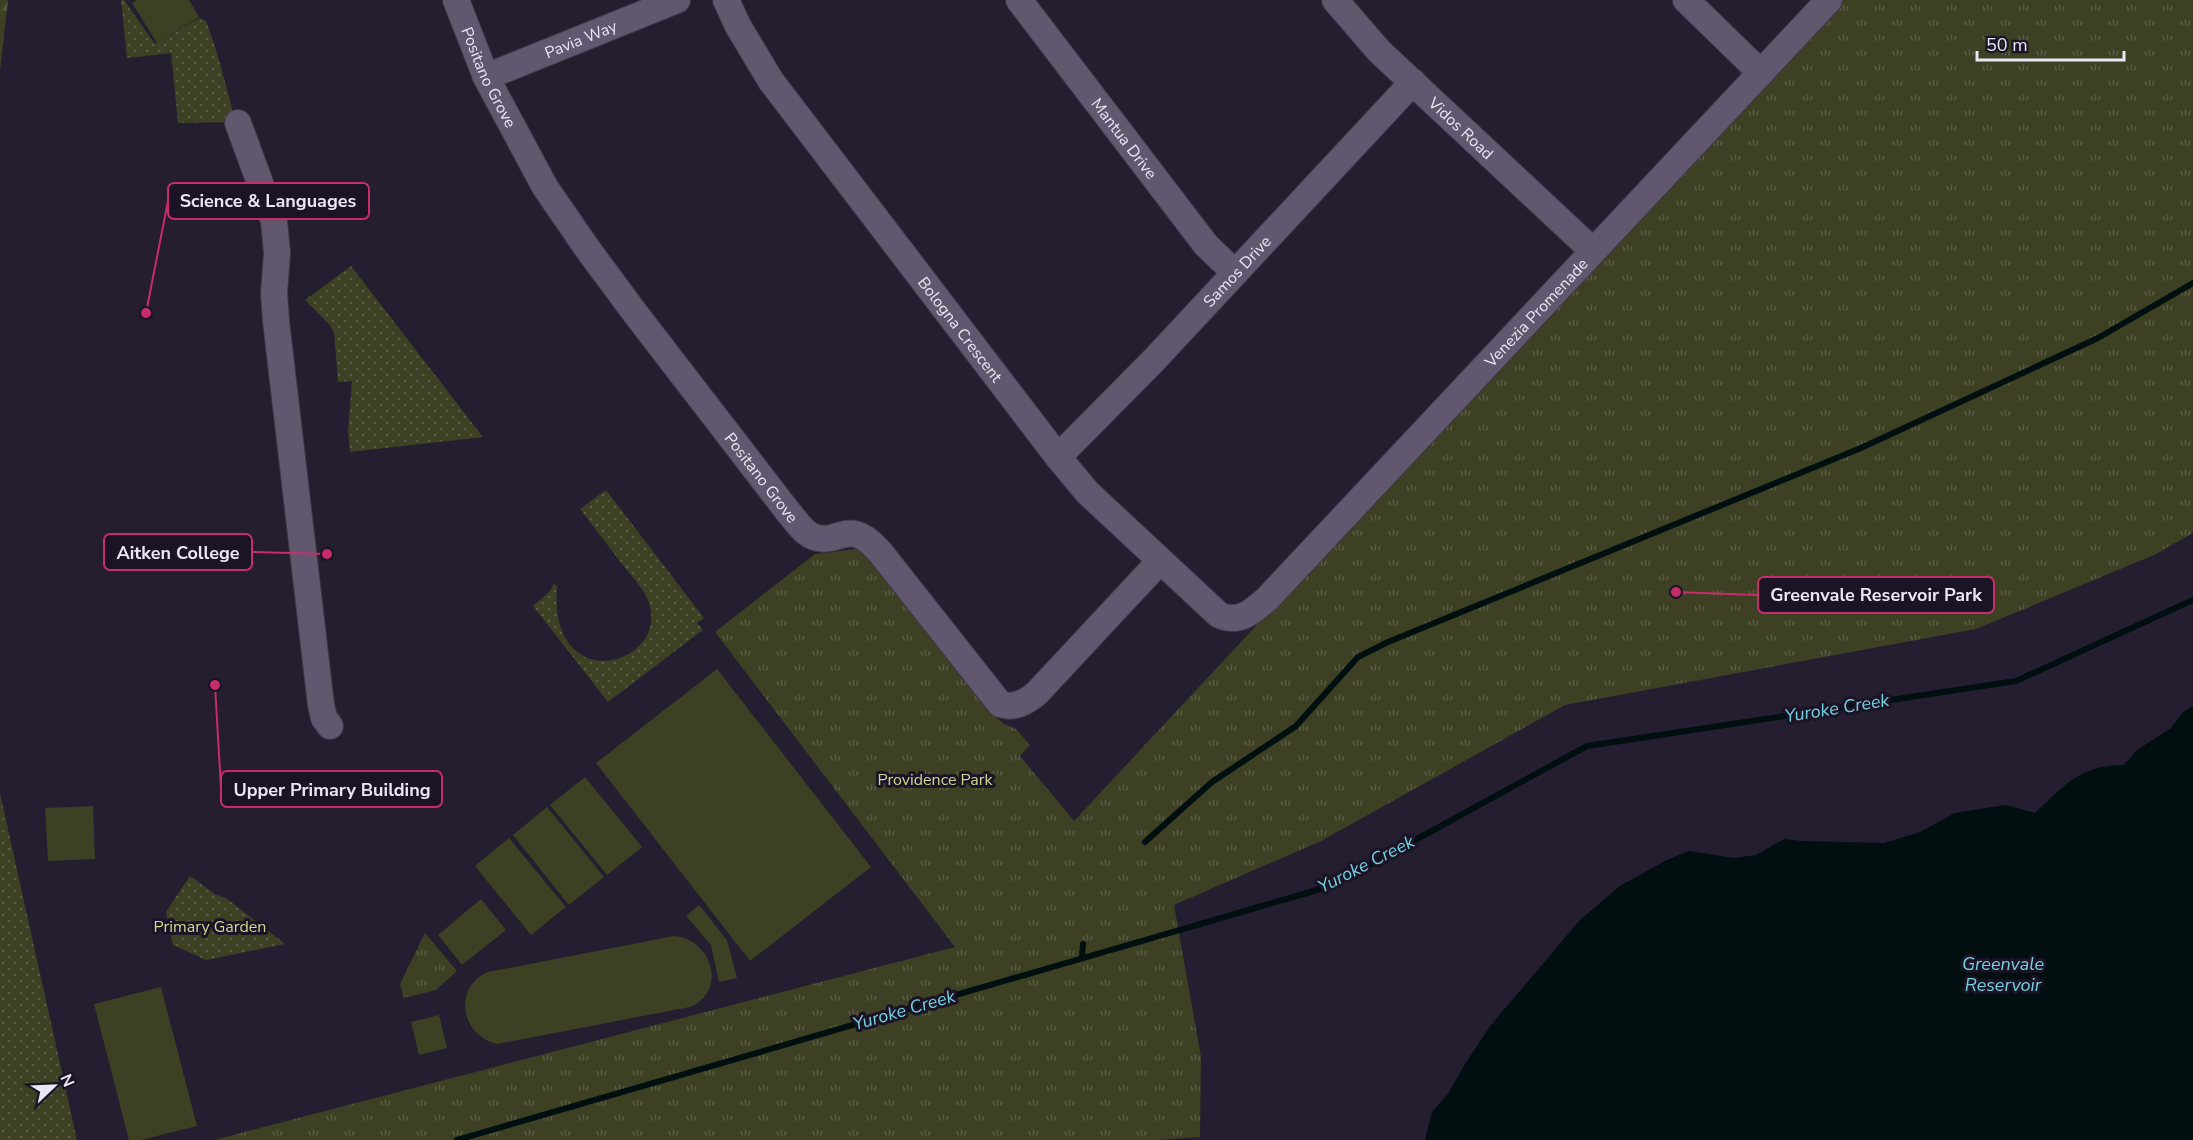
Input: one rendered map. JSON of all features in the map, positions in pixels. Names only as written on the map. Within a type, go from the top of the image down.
[{"type":"street","name":"Positano Grove","points":[[456,0],[486,77],[545,187],[635,313],[802,529],[818,538],[850,533],[862,535],[869,540],[1000,704],[1007,706],[1020,704],[1037,693],[1160,561]]},
{"type":"street","name":"Pavia Way","points":[[486,77],[677,0]]},
{"type":"street","name":"Bologna Crescent","points":[[726,0],[738,26],[771,81],[1058,458],[1087,492],[1219,615],[1227,619],[1238,619]]},
{"type":"street","name":"Mantua Drive","points":[[1019,0],[1206,245],[1235,273]]},
{"type":"street","name":"Vidos Road","points":[[1335,0],[1379,51],[1593,252]]},
{"type":"street","points":[[1686,0],[1761,72]]},
{"type":"street","name":"Venezia Promenade","points":[[1238,619],[1254,611],[1267,599],[1829,0]]},
{"type":"street","name":"Samos Drive","points":[[1058,458],[1154,360],[1413,82]]},
{"type":"street","points":[[238,123],[273,221],[277,253],[274,293],[276,321],[321,705],[324,718],[330,726]]},
{"type":"green space","points":[[0,0],[8,0],[0,71]]},
{"type":"green space","points":[[121,0],[124,0],[155,44],[199,18],[206,21],[219,58],[236,122],[178,123],[171,53],[127,58]]},
{"type":"green space","points":[[137,0],[189,0],[199,17],[157,43],[132,3]]},
{"type":"green space","name":"Providence Park","points":[[1840,0],[2193,0],[2193,533],[2154,555],[1976,629],[1565,705],[1321,841],[1174,905],[1201,1057],[1200,1137],[1156,1140],[214,1140],[955,947],[715,632],[815,554],[856,549],[866,554],[997,718],[1016,729],[1030,745],[1020,756],[1074,821]]},
{"type":"green space","points":[[351,266],[483,437],[350,452],[348,432],[352,381],[338,382],[334,333],[329,324],[305,300]]},
{"type":"green space","points":[[606,490],[704,618],[697,623],[703,630],[608,702],[533,606],[549,592],[554,584],[557,586],[559,621],[570,645],[586,657],[606,661],[625,656],[641,645],[650,627],[648,600],[580,509]]},
{"type":"green space","points":[[717,669],[871,867],[750,961],[596,763]]},
{"type":"green space","points":[[585,777],[642,847],[607,875],[550,805]]},
{"type":"green space","points":[[0,793],[77,1140],[0,1140]]},
{"type":"green space","points":[[93,806],[95,859],[48,861],[45,808]]},
{"type":"green space","points":[[547,807],[604,877],[569,905],[513,835]]},
{"type":"green space","points":[[509,838],[566,907],[531,935],[475,866]]},
{"type":"green space","name":"Primary Garden","points":[[190,876],[216,895],[226,898],[285,944],[206,960],[173,945],[166,912]]},
{"type":"green space","points":[[481,899],[506,930],[462,965],[438,935]]},
{"type":"green space","points":[[699,905],[727,940],[737,978],[719,982],[711,945],[686,916]]},
{"type":"green space","points":[[425,933],[457,971],[436,990],[404,998],[400,984]]},
{"type":"green space","points":[[674,936],[687,939],[698,946],[706,956],[710,967],[712,978],[709,990],[702,999],[690,1007],[497,1044],[485,1039],[469,1022],[466,999],[469,988],[488,972]]},
{"type":"green space","points":[[161,987],[197,1126],[141,1140],[129,1140],[94,1004]]},
{"type":"green space","points":[[439,1015],[447,1048],[419,1055],[411,1022]]},
{"type":"water","name":"Greenvale Reservoir","points":[[2193,706],[2193,1140],[1425,1140],[1432,1112],[1448,1094],[1491,1025],[1580,920],[1620,886],[1667,860],[1689,851],[1734,858],[1756,855],[1784,839],[1884,843],[1920,832],[1955,813],[2006,805],[2035,813],[2074,778],[2096,769],[2124,765],[2137,750],[2171,728],[2183,712]]},
{"type":"waterway","points":[[1145,842],[1212,782],[1296,726],[1358,657],[1388,642],[1861,448],[2098,338],[2193,283]]},
{"type":"waterway","name":"Yuroke Creek","points":[[457,1140],[1331,886],[1587,746],[2016,681],[2193,600]]},
{"type":"waterway","points":[[1082,958],[1083,944]]},
{"type":"place","name":"Science & Languages","points":[[146,313]]},
{"type":"place","name":"Aitken College","points":[[327,554]]},
{"type":"place","name":"Greenvale Reservoir Park","points":[[1676,592]]},
{"type":"place","name":"Upper Primary Building","points":[[215,685]]}]
